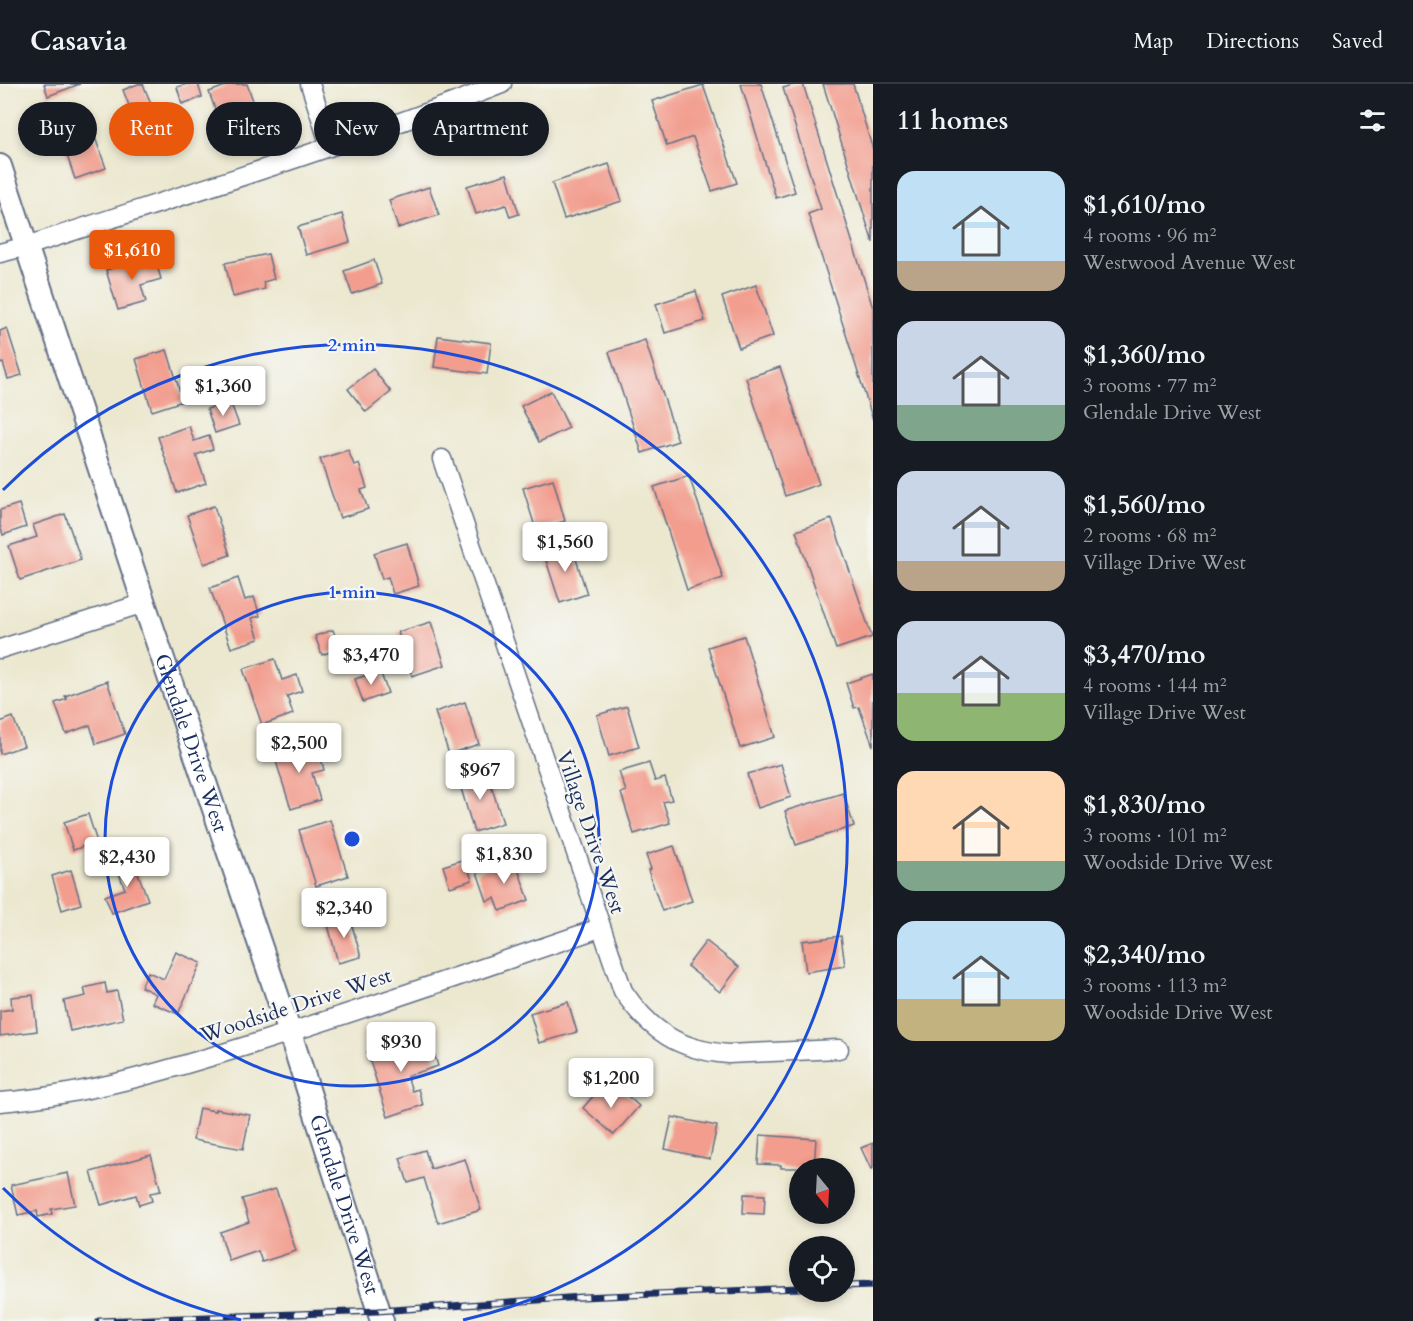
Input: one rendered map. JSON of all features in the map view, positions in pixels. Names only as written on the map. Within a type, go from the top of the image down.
[{"type":"street","points":[[309,84],[315,102]]},
{"type":"street","points":[[400,122],[502,84]]},
{"type":"street","points":[[0,254],[314,151]]},
{"type":"street","name":"Glendale Drive West","points":[[0,166],[144,603],[290,1032],[382,1321]]},
{"type":"street","name":"Village Drive West","points":[[442,459],[622,991],[638,1013],[657,1030],[677,1042],[710,1053],[839,1049]]},
{"type":"street","points":[[0,649],[144,603]]},
{"type":"street","name":"Woodside Drive West","points":[[0,1102],[35,1099],[163,1072],[600,928]]},
{"type":"building","points":[[44,84],[80,84],[48,96]]},
{"type":"building","points":[[143,84],[150,102],[128,102],[123,90]]},
{"type":"building","points":[[198,84],[202,97],[181,102],[177,87]]},
{"type":"building","points":[[231,84],[247,84],[254,102],[213,102],[209,92]]},
{"type":"building","points":[[741,84],[761,84],[795,192],[776,198]]},
{"type":"building","points":[[803,84],[873,308],[873,420],[808,214],[821,209],[783,88]]},
{"type":"building","points":[[823,84],[853,84],[873,150],[873,243]]},
{"type":"building","points":[[703,85],[737,183],[712,191],[693,137],[667,146],[652,101]]},
{"type":"building","points":[[97,143],[106,168],[75,179],[67,156],[97,156]]},
{"type":"building","points":[[609,164],[622,201],[564,219],[552,183]]},
{"type":"building","points":[[507,174],[519,214],[510,217],[506,205],[476,214],[467,186]]},
{"type":"building","points":[[429,187],[439,215],[398,228],[389,200]]},
{"type":"building","points":[[342,214],[350,242],[306,255],[298,227]]},
{"type":"building","points":[[268,254],[274,279],[263,282],[265,289],[233,297],[225,263]]},
{"type":"building","points":[[154,255],[161,279],[141,285],[146,302],[118,310],[106,270]]},
{"type":"building","points":[[374,260],[382,284],[352,294],[344,271]]},
{"type":"building","points":[[756,285],[773,336],[739,348],[722,297]]},
{"type":"building","points":[[696,291],[705,321],[665,333],[656,304]]},
{"type":"building","points":[[7,328],[22,375],[8,379],[3,363],[0,364],[0,331]]},
{"type":"building","points":[[438,336],[491,343],[487,374],[434,367]]},
{"type":"building","points":[[645,340],[678,441],[642,453],[609,352]]},
{"type":"building","points":[[167,350],[183,401],[152,411],[136,359]]},
{"type":"building","points":[[780,367],[819,484],[785,496],[746,378]]},
{"type":"building","points":[[373,369],[391,392],[366,412],[348,389]]},
{"type":"building","points":[[551,391],[569,428],[539,442],[521,406]]},
{"type":"building","points":[[230,401],[239,425],[215,433],[207,409]]},
{"type":"building","points":[[189,426],[194,441],[209,436],[213,449],[196,455],[206,483],[177,493],[158,437]]},
{"type":"building","points":[[348,450],[354,465],[359,464],[367,488],[361,490],[368,509],[340,518],[320,459]]},
{"type":"building","points":[[689,476],[723,578],[687,590],[654,487]]},
{"type":"building","points":[[553,479],[565,521],[536,530],[523,488]]},
{"type":"building","points":[[19,504],[26,527],[3,535],[0,526],[0,510]]},
{"type":"building","points":[[214,506],[230,555],[204,564],[187,515]]},
{"type":"building","points":[[65,514],[81,560],[20,580],[9,546],[37,537],[33,525]]},
{"type":"building","points":[[832,519],[872,637],[836,649],[796,531]]},
{"type":"building","points":[[407,543],[419,586],[393,594],[388,577],[382,579],[374,553]]},
{"type":"building","points":[[571,543],[587,594],[560,603],[543,551]]},
{"type":"building","points":[[238,578],[245,600],[254,597],[260,616],[252,618],[259,639],[231,648],[210,588]]},
{"type":"building","points":[[431,622],[445,665],[412,676],[398,632]]},
{"type":"building","points":[[333,630],[340,648],[322,655],[315,636]]},
{"type":"building","points":[[744,636],[775,737],[740,748],[708,647]]},
{"type":"building","points":[[275,659],[282,680],[297,675],[302,691],[287,696],[293,714],[262,725],[243,669]]},
{"type":"building","points":[[380,671],[388,693],[363,702],[355,679]]},
{"type":"building","points":[[873,674],[873,746],[859,707],[854,708],[846,683]]},
{"type":"building","points":[[107,681],[125,734],[96,744],[90,725],[66,734],[55,703],[67,699],[65,696]]},
{"type":"building","points":[[465,702],[479,744],[449,754],[435,712]]},
{"type":"building","points":[[627,706],[639,747],[609,756],[597,715]]},
{"type":"building","points":[[13,717],[24,746],[0,754],[0,722]]},
{"type":"building","points":[[303,743],[306,755],[319,751],[324,770],[312,773],[320,800],[291,809],[273,752]]},
{"type":"building","points":[[649,763],[655,781],[665,778],[672,800],[663,802],[670,823],[634,834],[621,793],[626,791],[619,772]]},
{"type":"building","points":[[781,764],[791,797],[758,808],[747,774]]},
{"type":"building","points":[[486,769],[503,823],[474,832],[458,778]]},
{"type":"building","points":[[843,793],[854,826],[796,845],[785,811]]},
{"type":"building","points":[[88,814],[97,842],[73,850],[64,822]]},
{"type":"building","points":[[330,820],[348,876],[316,886],[299,830]]},
{"type":"building","points":[[674,846],[692,901],[662,911],[648,870],[651,869],[646,855]]},
{"type":"building","points":[[132,857],[148,900],[112,913],[105,896],[125,889],[115,863]]},
{"type":"building","points":[[514,858],[529,900],[500,911],[495,898],[487,901],[477,872]]},
{"type":"building","points":[[465,859],[472,880],[450,887],[443,866]]},
{"type":"building","points":[[71,870],[81,904],[62,910],[52,876]]},
{"type":"building","points":[[349,915],[361,957],[338,963],[327,921]]},
{"type":"building","points":[[841,936],[845,966],[806,972],[802,941]]},
{"type":"building","points":[[706,941],[739,967],[720,992],[687,966]]},
{"type":"building","points":[[176,952],[201,963],[178,1014],[152,1003],[156,994],[141,987],[148,972],[164,979]]},
{"type":"building","points":[[105,983],[107,993],[117,991],[123,1019],[70,1031],[64,1001],[86,996],[84,988]]},
{"type":"building","points":[[33,995],[37,1031],[0,1036],[0,1011],[12,1009],[11,997]]},
{"type":"building","points":[[568,1002],[577,1032],[539,1043],[530,1013]]},
{"type":"building","points":[[429,1037],[438,1066],[407,1076],[412,1091],[418,1089],[423,1105],[388,1117],[367,1052],[390,1045],[391,1049]]},
{"type":"building","points":[[600,1088],[612,1098],[620,1089],[639,1106],[614,1135],[583,1108]]},
{"type":"building","points":[[199,1108],[250,1115],[243,1149],[193,1140]]},
{"type":"building","points":[[672,1117],[717,1126],[710,1159],[665,1149]]},
{"type":"building","points":[[760,1135],[816,1139],[815,1158],[789,1158],[789,1168],[781,1168],[781,1165],[758,1164]]},
{"type":"building","points":[[873,1143],[873,1168],[871,1169],[861,1148]]},
{"type":"building","points":[[425,1150],[431,1169],[465,1159],[481,1210],[438,1223],[424,1178],[408,1183],[400,1158]]},
{"type":"building","points":[[151,1155],[161,1191],[150,1193],[152,1201],[139,1205],[136,1195],[101,1205],[91,1172]]},
{"type":"building","points":[[68,1173],[75,1205],[51,1209],[52,1214],[38,1217],[37,1211],[18,1215],[11,1185]]},
{"type":"building","points":[[276,1189],[296,1251],[262,1262],[258,1251],[229,1261],[220,1232],[249,1222],[242,1199]]},
{"type":"building","points":[[744,1194],[765,1195],[764,1214],[743,1213]]},
{"type":"railway","points":[[855,1286],[873,1285]]},
{"type":"railway","points":[[99,1321],[378,1311],[582,1297],[789,1288]]}]
